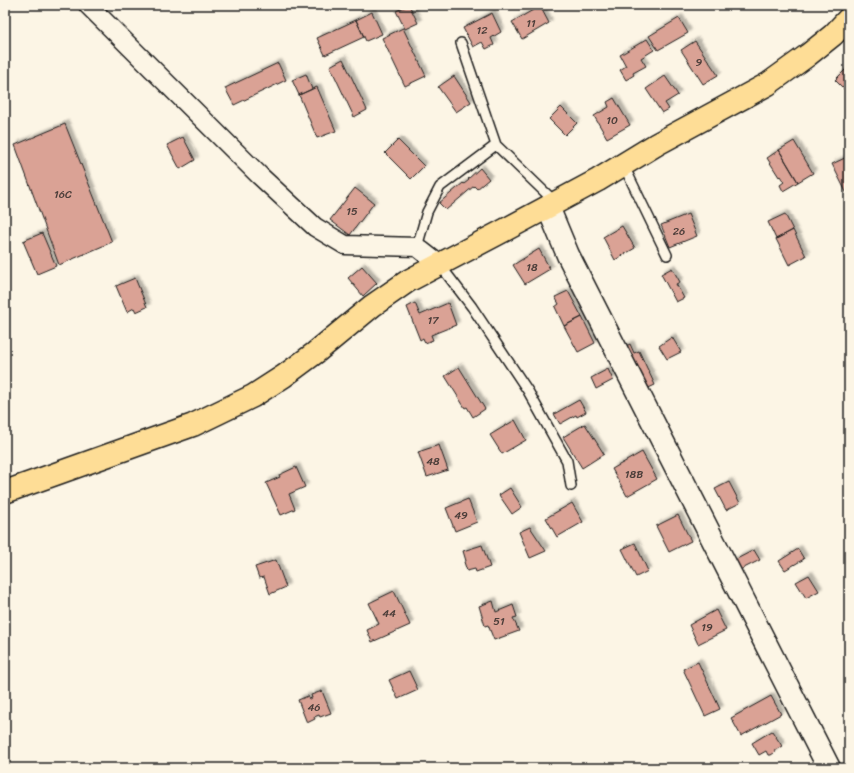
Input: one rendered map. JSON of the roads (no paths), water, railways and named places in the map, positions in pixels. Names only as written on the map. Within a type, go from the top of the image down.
[{"type":"main road","points":[[5,492],[193,425],[253,396],[284,376],[315,353],[372,306],[396,289],[768,84],[833,35],[849,18]]},
{"type":"street","points":[[88,5],[260,176],[315,228],[345,245],[417,246],[440,264]]},
{"type":"street","points":[[551,204],[568,255],[829,768]]},
{"type":"lane","points":[[461,43],[496,145],[551,204]]},
{"type":"lane","points":[[417,246],[427,212],[440,187],[496,145]]},
{"type":"lane","points":[[623,164],[667,255]]},
{"type":"lane","points":[[440,264],[472,307],[528,391],[567,461],[572,486]]}]
